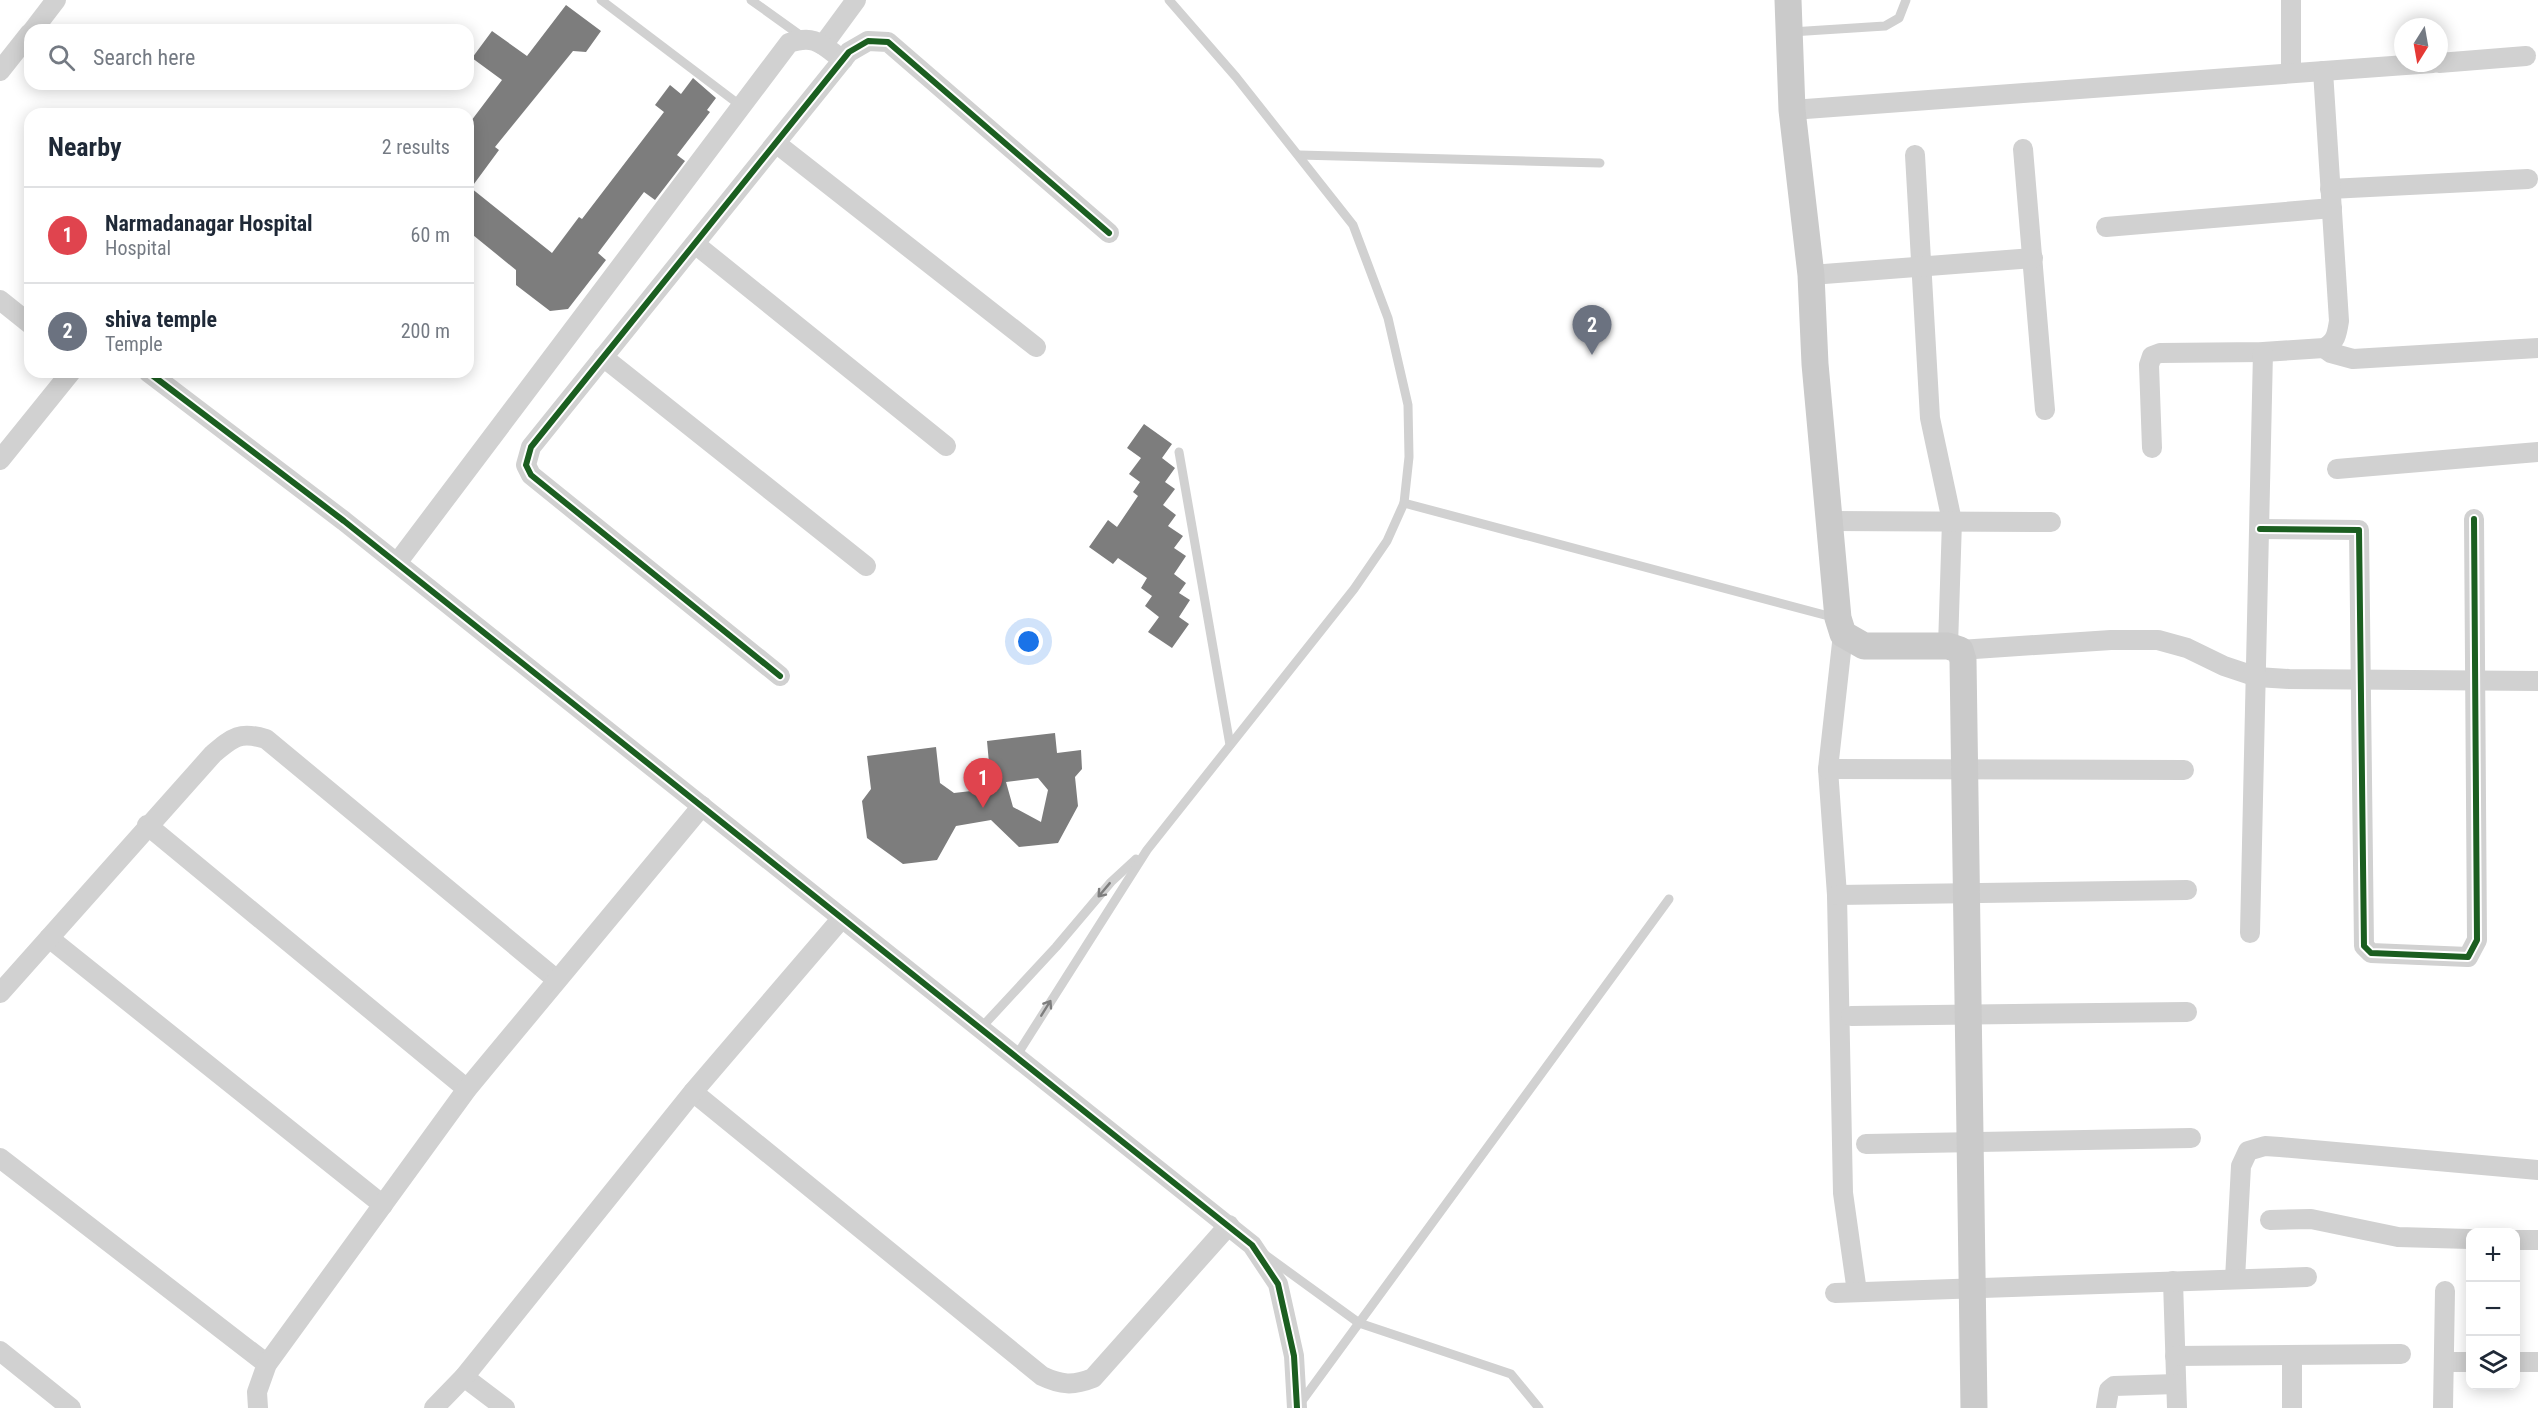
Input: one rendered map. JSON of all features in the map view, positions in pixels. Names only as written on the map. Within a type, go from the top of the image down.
[{"type":"main road","points":[[1788,0],[1792,110],[1810,275],[1815,364],[1840,626],[1864,646],[1954,648],[1964,674],[1974,1408]]},
{"type":"street","points":[[38,24],[57,0]]},
{"type":"street","points":[[823,45],[856,0]]},
{"type":"street","points":[[2290,0],[2291,73]]},
{"type":"street","points":[[397,563],[789,43],[804,38],[814,39],[843,60]]},
{"type":"street","points":[[0,71],[24,41]]},
{"type":"street","points":[[780,676],[531,476],[526,465],[531,447],[849,52],[868,41],[888,42],[1109,232]]},
{"type":"street","points":[[2448,62],[2526,56]]},
{"type":"street","points":[[1792,110],[2394,66]]},
{"type":"street","points":[[2152,448],[2149,365],[2152,356],[2160,353],[2263,352],[2324,348],[2332,344],[2337,336],[2339,321],[2323,71]]},
{"type":"street","points":[[777,144],[1036,347]]},
{"type":"street","points":[[2024,148],[2045,410]]},
{"type":"street","points":[[1915,155],[1930,418],[1952,521],[1954,648],[2111,640],[2158,640],[2187,648],[2224,666],[2257,677],[2474,682],[2538,681]]},
{"type":"street","points":[[2106,227],[2331,198],[2528,180]]},
{"type":"street","points":[[695,244],[946,446]]},
{"type":"street","points":[[1810,275],[2034,258]]},
{"type":"street","points":[[0,300],[24,319]]},
{"type":"street","points":[[2324,348],[2331,353],[2352,358],[2538,348]]},
{"type":"street","points":[[2250,933],[2263,352]]},
{"type":"street","points":[[603,357],[866,566]]},
{"type":"street","points":[[0,460],[67,378]]},
{"type":"street","points":[[156,378],[397,563],[1252,1245],[1278,1284],[1294,1356],[1297,1408]]},
{"type":"street","points":[[2337,468],[2538,452]]},
{"type":"street","points":[[2260,529],[2359,530],[2364,945],[2371,953],[2468,957],[2477,940],[2474,519]]},
{"type":"street","points":[[1830,521],[2051,522]]},
{"type":"street","points":[[1840,626],[1828,769],[1837,895],[1843,1193],[1857,1292]]},
{"type":"street","points":[[0,993],[147,825],[213,754],[233,737],[250,734],[266,739],[557,980]]},
{"type":"street","points":[[1828,769],[2184,770]]},
{"type":"street","points":[[258,1408],[257,1392],[267,1364],[382,1204],[467,1089],[702,806]]},
{"type":"street","points":[[147,825],[467,1089]]},
{"type":"street","points":[[1837,895],[2187,890]]},
{"type":"street","points":[[434,1408],[464,1377],[693,1092],[842,918]]},
{"type":"street","points":[[49,938],[382,1204]]},
{"type":"street","points":[[1851,1016],[2187,1012]]},
{"type":"street","points":[[693,1092],[1042,1376],[1060,1384],[1077,1384],[1093,1378],[1229,1225]]},
{"type":"street","points":[[1866,1144],[2192,1138]]},
{"type":"street","points":[[2235,1279],[2241,1166],[2248,1151],[2265,1146],[2538,1170]]},
{"type":"street","points":[[0,1158],[267,1364]]},
{"type":"street","points":[[2270,1220],[2312,1219],[2398,1237],[2466,1239]]},
{"type":"street","points":[[2520,1240],[2538,1240]]},
{"type":"street","points":[[1835,1293],[2307,1277]]},
{"type":"street","points":[[2172,1281],[2177,1408]]},
{"type":"street","points":[[2443,1408],[2445,1291]]},
{"type":"street","points":[[0,1351],[71,1408]]},
{"type":"street","points":[[2175,1356],[2401,1354]]},
{"type":"street","points":[[2292,1355],[2292,1408]]},
{"type":"street","points":[[2444,1362],[2466,1362]]},
{"type":"street","points":[[2520,1362],[2538,1362]]},
{"type":"street","points":[[464,1377],[505,1408]]},
{"type":"street","points":[[2106,1408],[2109,1390],[2114,1386],[2176,1384]]},
{"type":"lane","points":[[601,0],[741,106]]},
{"type":"lane","points":[[751,0],[804,38]]},
{"type":"lane","points":[[1015,1058],[1147,850],[1354,589],[1387,541],[1404,503],[1409,457],[1408,405],[1388,318],[1353,225],[1299,155],[1169,0]]},
{"type":"lane","points":[[1789,32],[1886,26],[1899,18],[1906,0]]},
{"type":"lane","points":[[1299,155],[1600,163]]},
{"type":"lane","points":[[1179,452],[1230,745]]},
{"type":"lane","points":[[1404,503],[1840,626]]},
{"type":"lane","points":[[980,1029],[1056,947],[1111,882],[1147,850]]},
{"type":"lane","points":[[1297,1408],[1669,899]]},
{"type":"lane","points":[[1252,1245],[1359,1323],[1511,1374],[1539,1408]]},
{"type":"building","points":[[566,5],[601,31],[586,52],[573,51],[495,147],[499,150],[474,184],[474,117],[502,80],[474,59],[474,55],[492,31],[527,56]]},
{"type":"building","points":[[693,78],[716,98],[707,110],[710,112],[677,155],[685,161],[655,200],[644,192],[598,253],[606,260],[568,309],[550,311],[516,285],[516,270],[474,236],[474,190],[552,253],[579,217],[582,219],[664,112],[655,105],[670,85],[681,94]]},
{"type":"building","points":[[1144,424],[1172,444],[1162,458],[1175,468],[1165,482],[1175,489],[1163,505],[1176,515],[1168,526],[1183,536],[1174,548],[1186,556],[1174,574],[1186,583],[1179,593],[1190,600],[1179,617],[1189,624],[1172,648],[1148,632],[1159,617],[1145,606],[1152,596],[1141,588],[1147,578],[1118,558],[1113,564],[1089,547],[1108,520],[1117,527],[1138,496],[1133,492],[1140,482],[1129,474],[1141,458],[1127,448]]},
{"type":"building","points":[[1055,733],[1057,753],[1081,750],[1082,769],[1075,777],[1078,806],[1058,843],[1019,847],[991,820],[956,826],[937,860],[903,864],[867,838],[862,801],[871,789],[867,756],[936,747],[940,783],[954,793],[980,790],[990,774],[987,741]],"holes":[[[1038,778],[1048,790],[1041,822],[1013,807],[1006,782]]]},
{"type":"cycle path","points":[[780,676],[531,475],[526,465],[531,447],[849,52],[868,41],[888,42],[1109,233]]},
{"type":"cycle path","points":[[156,378],[344,521],[1252,1245],[1278,1284],[1294,1356],[1297,1408]]},
{"type":"cycle path","points":[[2260,529],[2359,530],[2364,946],[2371,953],[2468,957],[2477,940],[2474,519]]},
{"type":"place","name":"shiva temple","points":[[1592,355]]},
{"type":"place","name":"Narmadanagar Hospital","points":[[983,808]]}]
